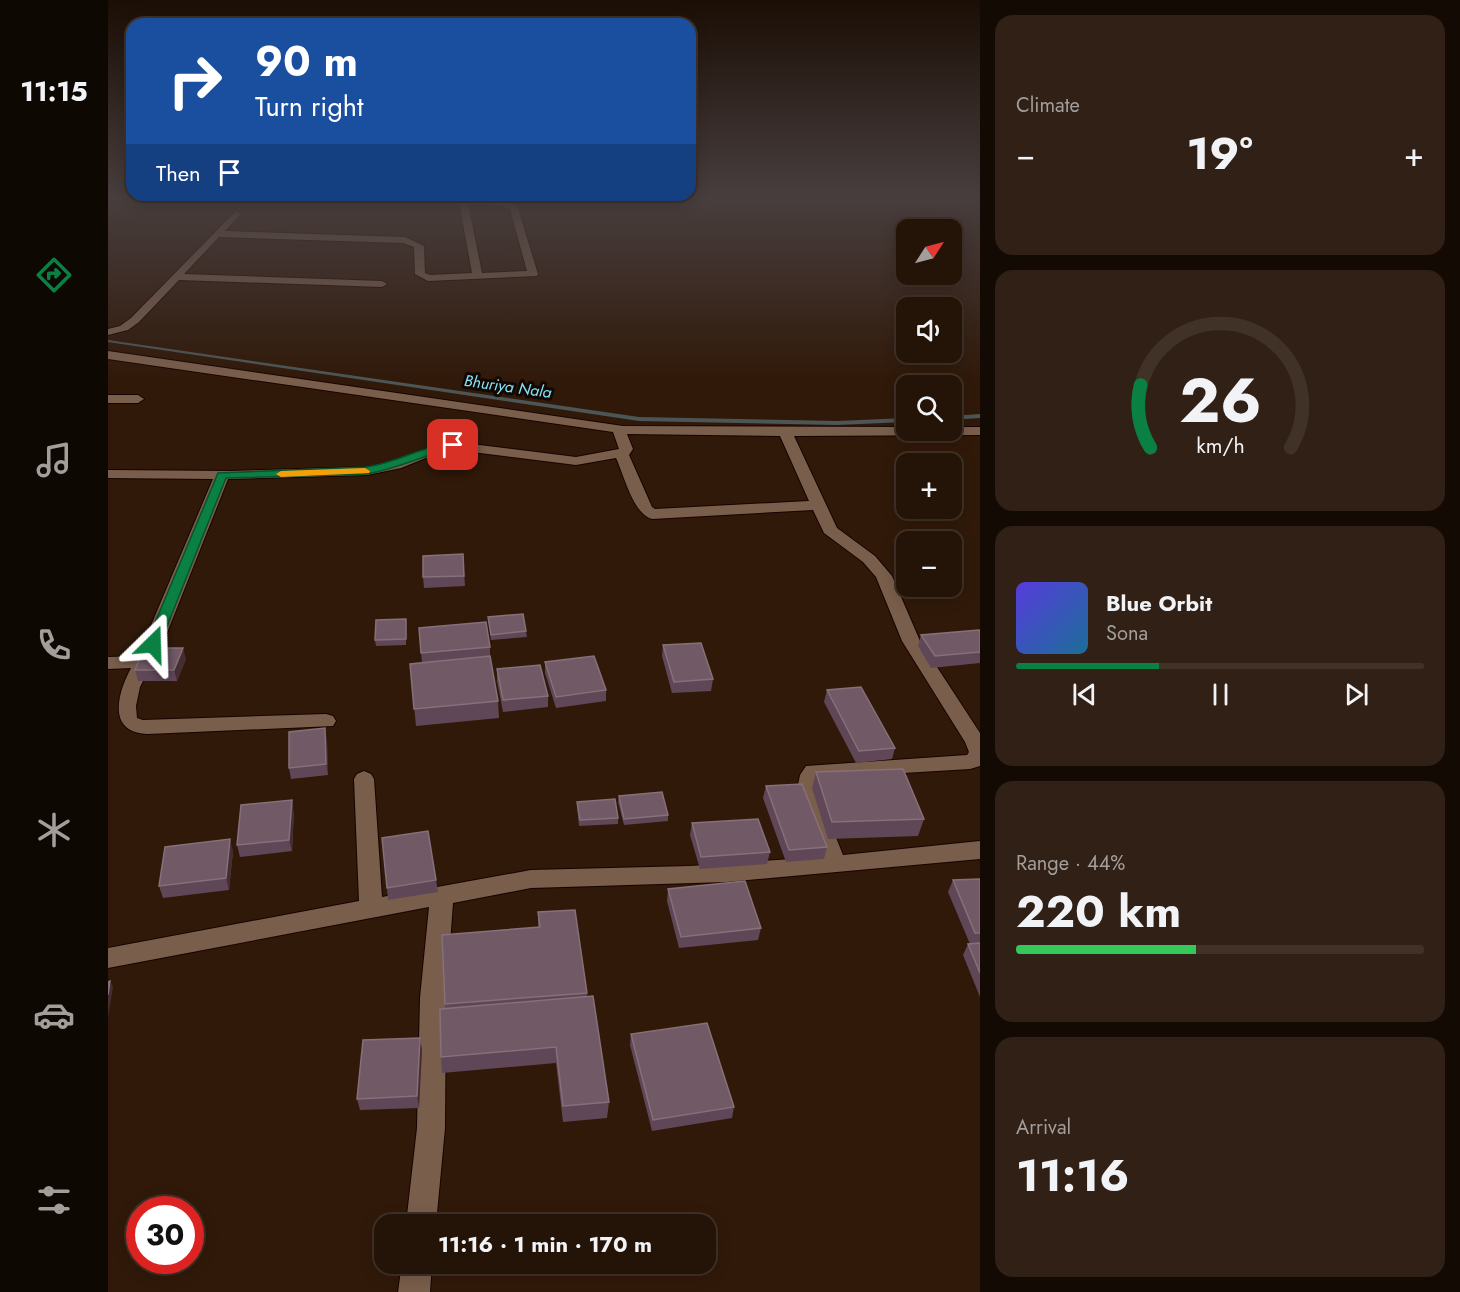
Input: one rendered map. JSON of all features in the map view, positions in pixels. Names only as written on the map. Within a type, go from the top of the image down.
[{"type":"street","points":[[108,332],[124,328],[135,320],[193,259]]},
{"type":"street","points":[[419,259],[420,274],[436,279],[533,274],[529,259]]},
{"type":"street","points":[[475,259],[478,277]]},
{"type":"street","points":[[176,277],[382,284]]},
{"type":"street","points":[[108,355],[618,429],[682,432],[980,431]]},
{"type":"street","points":[[108,399],[138,399]]},
{"type":"street","points":[[108,474],[222,475],[366,471],[396,465],[447,445],[576,461],[621,454],[626,449],[618,429]]},
{"type":"street","points":[[785,431],[833,534],[869,560],[884,576],[911,641],[975,741],[979,752],[976,759],[970,762],[813,771],[807,790],[835,865]]},
{"type":"street","points":[[621,454],[645,509],[652,514],[818,505]]},
{"type":"street","points":[[222,475],[144,662],[130,688],[126,715],[129,722],[135,726],[326,721]]},
{"type":"street","points":[[108,663],[144,662]]},
{"type":"street","points":[[364,778],[371,908]]},
{"type":"street","points":[[108,958],[531,879],[571,875],[689,875],[835,865],[980,850]]},
{"type":"street","points":[[422,1214],[432,1128],[433,998],[442,895]]},
{"type":"street","points":[[414,1292],[416,1274]]},
{"type":"building","points":[[463,554],[464,576],[423,577],[423,556]]},
{"type":"building","points":[[523,614],[526,631],[491,635],[488,617]]},
{"type":"building","points":[[406,619],[406,639],[375,640],[376,620]]},
{"type":"building","points":[[486,622],[490,647],[421,653],[419,628]]},
{"type":"building","points":[[979,630],[980,652],[935,656],[921,635]]},
{"type":"building","points":[[701,643],[713,679],[674,682],[663,645]]},
{"type":"building","points":[[144,648],[183,648],[174,670],[135,670]]},
{"type":"building","points":[[490,656],[498,701],[414,709],[410,664]]},
{"type":"building","points":[[594,656],[606,690],[556,697],[545,662]]},
{"type":"building","points":[[540,665],[548,696],[503,700],[497,669]]},
{"type":"building","points":[[861,687],[895,748],[859,751],[827,690]]},
{"type":"building","points":[[325,728],[326,764],[289,768],[289,732]]},
{"type":"building","points":[[903,769],[924,819],[832,822],[816,772]]},
{"type":"building","points":[[802,784],[827,847],[789,850],[766,786]]},
{"type":"building","points":[[662,792],[668,815],[624,819],[619,796]]},
{"type":"building","points":[[615,799],[618,818],[580,820],[577,802]]},
{"type":"building","points":[[292,800],[289,840],[237,845],[241,805]]},
{"type":"building","points":[[758,819],[770,852],[701,857],[692,823]]},
{"type":"building","points":[[428,831],[436,880],[387,888],[382,838]]},
{"type":"building","points":[[230,839],[226,878],[159,886],[165,847]]},
{"type":"building","points":[[980,879],[980,933],[975,933],[953,880]]},
{"type":"building","points":[[745,881],[761,928],[681,937],[668,889]]},
{"type":"building","points":[[575,910],[587,993],[445,1004],[442,935],[540,927],[538,912]]},
{"type":"building","points":[[980,943],[980,973],[968,944]]},
{"type":"building","points":[[593,996],[609,1102],[563,1106],[556,1047],[441,1057],[440,1009]]},
{"type":"building","points":[[707,1023],[734,1107],[653,1120],[631,1034]]},
{"type":"building","points":[[420,1038],[417,1096],[357,1099],[363,1040]]},
{"type":"waterway","name":"Bhuriya Nala","points":[[108,341],[639,419],[837,423],[896,420]]},
{"type":"waterway","name":"Bhuriya Nala","points":[[962,417],[980,416]]},
{"type":"slow traffic","points":[[281,474],[365,471]]},
{"type":"route","points":[[153,644],[222,475],[366,471],[388,468],[438,447],[453,445]]}]
